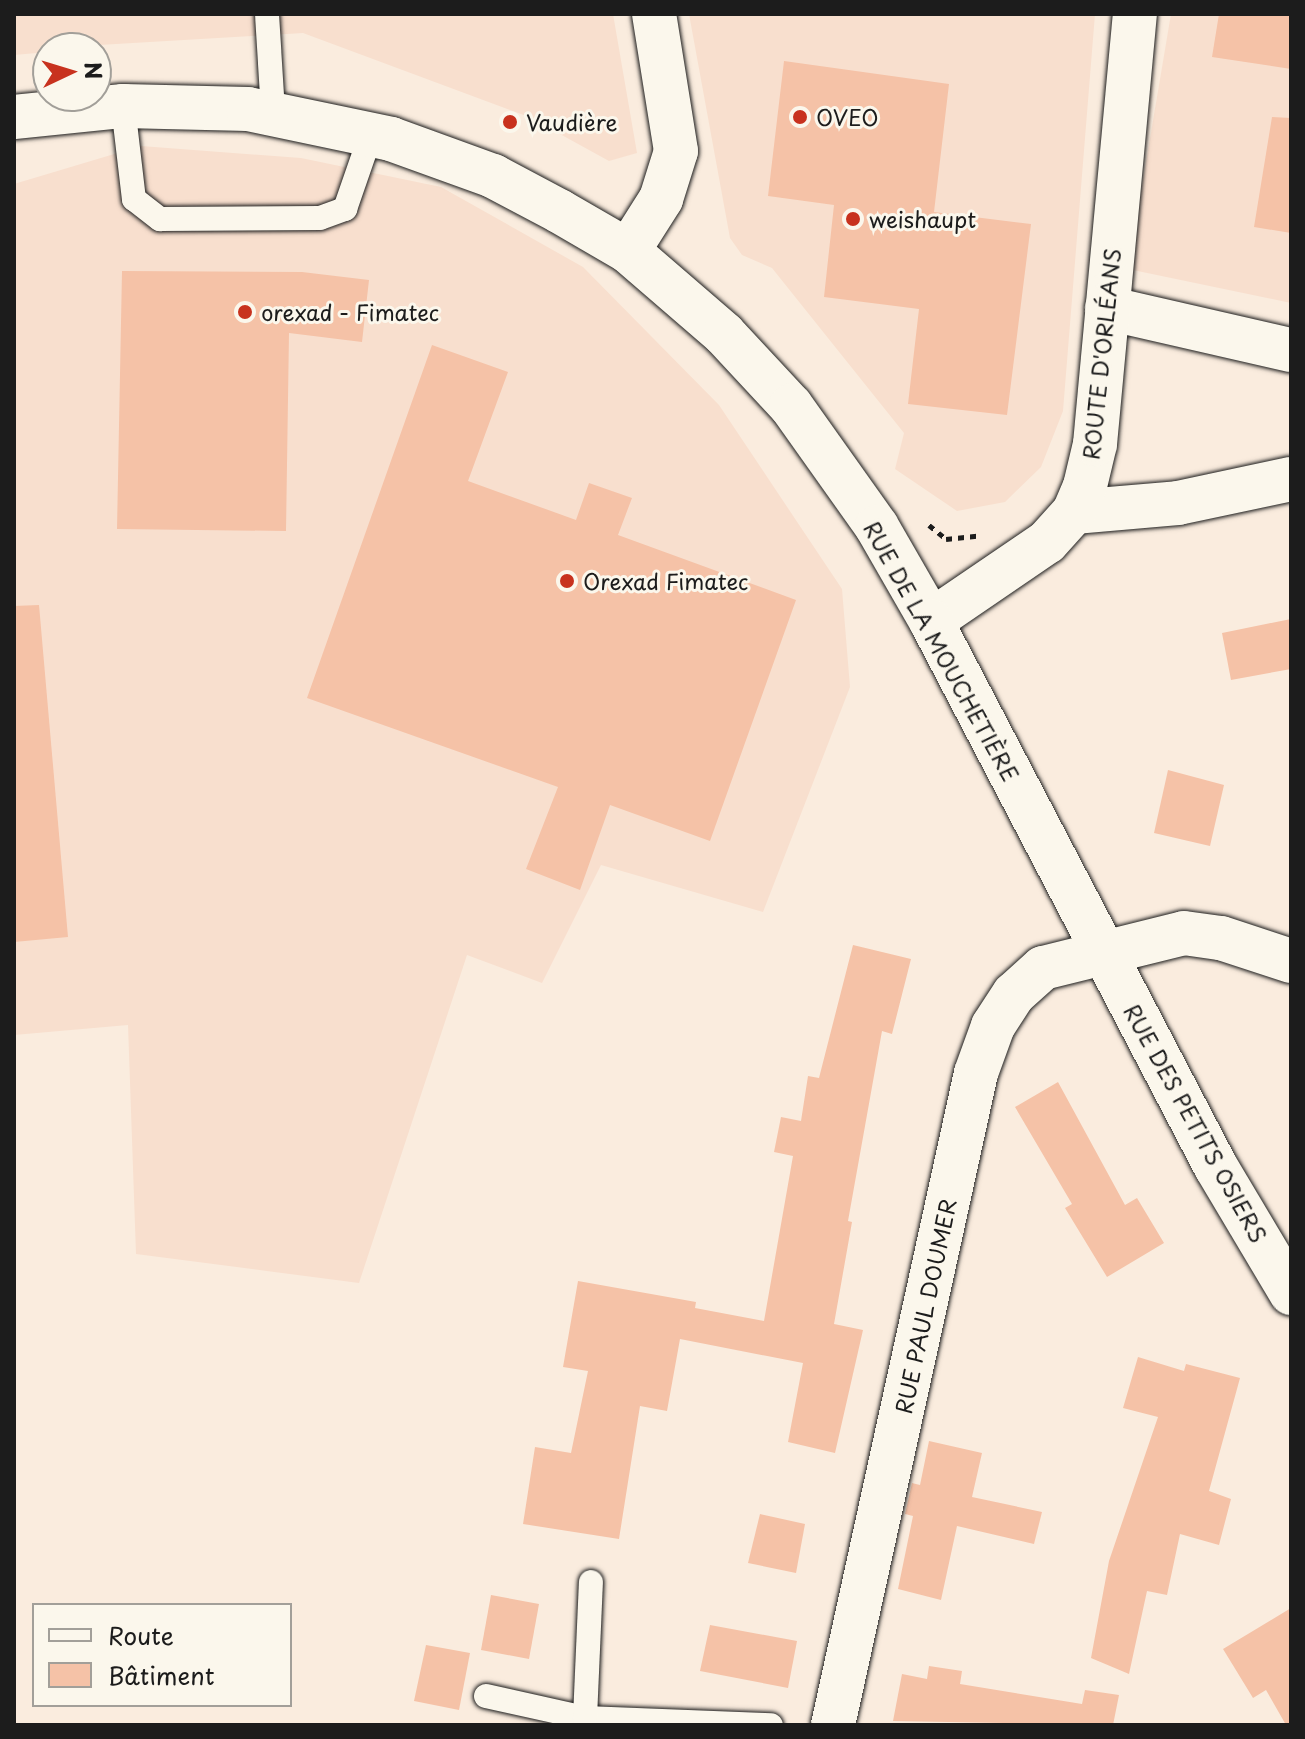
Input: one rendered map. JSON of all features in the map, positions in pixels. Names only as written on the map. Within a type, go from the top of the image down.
[{"type":"street","points":[[628,251],[661,199],[676,151],[654,14]]},
{"type":"street","name":"ROUTE D'ORLÉANS","points":[[931,621],[1047,542],[1074,512],[1095,444],[1135,14]]},
{"type":"street","name":"RUE DE LA MOUCHETIÈRE","points":[[14,117],[123,106],[273,113],[371,134],[493,176],[628,251],[724,334],[791,406],[877,527],[931,621],[1104,953]]},
{"type":"street","points":[[1107,308],[1291,350]]},
{"type":"street","points":[[1074,512],[1178,503],[1291,479]]},
{"type":"street","name":"RUE PAUL DOUMER","points":[[833,1725],[976,1073],[993,1026],[1014,994],[1043,968],[1184,933],[1221,938],[1291,961]]},
{"type":"street","name":"RUE DES PETITS OSIERS","points":[[1104,953],[1216,1167],[1291,1293]]},
{"type":"lane","points":[[267,14],[273,113]]},
{"type":"lane","points":[[123,106],[134,199],[160,219],[320,218],[345,209],[371,134]]},
{"type":"lane","points":[[585,1718],[591,1582]]},
{"type":"lane","points":[[486,1696],[585,1718],[771,1725]]},
{"type":"shaded area","points":[[14,14],[613,14],[637,153],[609,161],[529,117],[303,33],[112,44],[112,32],[32,32],[32,53],[14,55]]},
{"type":"shaded area","points":[[689,14],[1095,14],[1063,411],[1041,467],[1005,502],[957,511],[895,469],[904,433],[772,268],[742,255],[730,238]]},
{"type":"shaded area","points":[[1171,14],[1291,14],[1291,303],[1128,269]]},
{"type":"shaded area","points":[[141,146],[301,158],[441,187],[583,267],[719,405],[842,589],[850,687],[763,912],[601,865],[542,983],[467,955],[359,1283],[136,1254],[128,1025],[14,1035],[14,184]]},
{"type":"building","points":[[1219,14],[1291,14],[1291,69],[1212,57]]},
{"type":"building","points":[[784,61],[949,84],[934,212],[1031,224],[1007,415],[908,404],[919,309],[824,297],[834,205],[768,196]]},
{"type":"building","points":[[1272,117],[1291,118],[1291,233],[1254,227]]},
{"type":"building","points":[[122,271],[302,272],[369,280],[362,342],[289,333],[286,531],[117,529]]},
{"type":"building","points":[[432,345],[508,372],[468,481],[576,520],[589,483],[632,498],[618,535],[796,600],[710,841],[610,805],[580,890],[526,869],[558,787],[307,698]]},
{"type":"building","points":[[39,605],[68,937],[14,942],[14,606]]},
{"type":"building","points":[[1291,619],[1291,669],[1231,680],[1222,633]]},
{"type":"building","points":[[1168,770],[1224,785],[1210,846],[1154,833]]},
{"type":"building","points":[[853,945],[911,959],[892,1034],[882,1031],[848,1221],[852,1222],[834,1324],[863,1330],[835,1453],[788,1442],[803,1363],[680,1339],[667,1411],[640,1406],[619,1539],[523,1524],[535,1447],[571,1453],[588,1371],[563,1367],[578,1281],[696,1302],[695,1308],[764,1321],[793,1156],[774,1152],[781,1117],[801,1121],[808,1076],[819,1078]]},
{"type":"building","points":[[1058,1082],[1125,1205],[1137,1198],[1164,1243],[1107,1277],[1065,1208],[1072,1204],[1015,1107]]},
{"type":"building","points":[[1138,1357],[1184,1371],[1186,1364],[1240,1378],[1209,1491],[1231,1499],[1219,1545],[1180,1534],[1167,1595],[1147,1591],[1129,1674],[1091,1658],[1109,1561],[1158,1417],[1123,1408]]},
{"type":"building","points":[[929,1441],[982,1453],[972,1497],[1042,1512],[1034,1544],[957,1526],[941,1600],[898,1589],[913,1516],[905,1514],[912,1483],[920,1485]]},
{"type":"building","points":[[760,1514],[805,1524],[796,1573],[748,1563]]},
{"type":"building","points":[[491,1595],[539,1604],[529,1659],[481,1650]]},
{"type":"building","points":[[1291,1608],[1291,1725],[1286,1725],[1266,1690],[1253,1698],[1223,1649]]},
{"type":"building","points":[[710,1625],[797,1641],[788,1688],[700,1671]]},
{"type":"building","points":[[426,1645],[470,1653],[459,1710],[414,1701]]},
{"type":"building","points":[[929,1666],[962,1671],[960,1684],[1082,1704],[1085,1690],[1119,1695],[1113,1725],[893,1721],[902,1674],[927,1679]]},
{"type":"place","name":"OVEO","points":[[800,117]]},
{"type":"place","name":"Vaudière","points":[[510,122]]},
{"type":"place","name":"weishaupt","points":[[853,219]]},
{"type":"place","name":"orexad - Fimatec","points":[[245,312]]},
{"type":"place","name":"Orexad Fimatec","points":[[567,581]]}]
